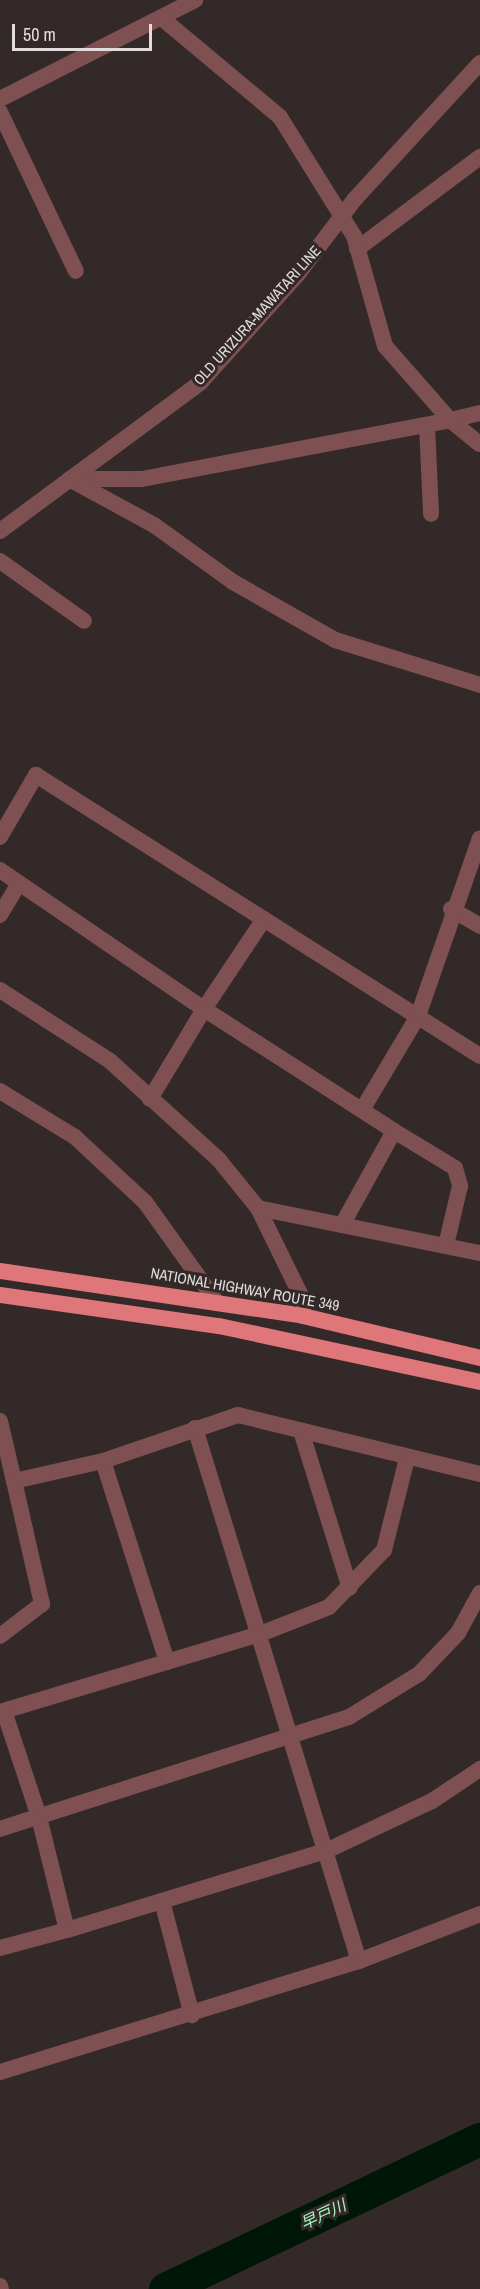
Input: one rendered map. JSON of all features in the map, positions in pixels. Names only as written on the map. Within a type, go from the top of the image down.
[{"type":"highway","name":"NATIONAL HIGHWAY ROUTE 349","points":[[0,1270],[303,1316],[480,1358]]},
{"type":"highway","points":[[0,1295],[219,1326],[480,1382]]},
{"type":"street","points":[[0,99],[163,19],[195,0]]},
{"type":"street","points":[[163,19],[280,117],[343,215],[357,249],[385,346],[450,420],[480,444]]},
{"type":"street","name":"OLD URIZURA-MAWATARI LINE","points":[[0,531],[201,382],[298,274],[343,215],[480,63]]},
{"type":"street","points":[[0,112],[75,271]]},
{"type":"street","points":[[357,249],[480,157]]},
{"type":"street","points":[[70,479],[142,479],[480,413]]},
{"type":"street","points":[[427,425],[431,514]]},
{"type":"street","points":[[70,479],[154,525],[233,582],[335,640],[480,685]]},
{"type":"street","points":[[0,561],[84,621]]},
{"type":"street","points":[[0,837],[36,775],[480,1056]]},
{"type":"street","points":[[362,1110],[417,1017],[451,909],[480,838]]},
{"type":"street","points":[[0,870],[204,1009],[455,1168],[460,1186],[446,1245]]},
{"type":"street","points":[[0,915],[19,883]]},
{"type":"street","points":[[451,909],[480,926]]},
{"type":"street","points":[[150,1099],[204,1009],[264,919]]},
{"type":"street","points":[[0,990],[110,1061],[219,1160],[258,1208],[303,1302],[303,1316]]},
{"type":"street","points":[[0,1091],[75,1137],[145,1202],[216,1301]]},
{"type":"street","points":[[342,1225],[394,1131]]},
{"type":"street","points":[[258,1208],[446,1245],[480,1254]]},
{"type":"street","points":[[14,1481],[103,1461],[238,1415],[406,1458],[480,1474]]},
{"type":"street","points":[[0,1420],[42,1604],[0,1636]]},
{"type":"street","points":[[195,1428],[292,1737],[359,1961]]},
{"type":"street","points":[[301,1431],[350,1588]]},
{"type":"street","points":[[67,1930],[39,1817],[2,1706],[167,1662],[260,1634],[329,1607],[350,1588],[384,1550],[406,1458]]},
{"type":"street","points":[[103,1461],[167,1662]]},
{"type":"street","points":[[0,1829],[292,1737],[349,1716],[419,1674],[458,1633],[480,1593]]},
{"type":"street","points":[[0,1948],[67,1930],[326,1851],[432,1801],[480,1769]]},
{"type":"street","points":[[162,1901],[192,2015]]},
{"type":"street","points":[[0,2072],[192,2015],[359,1961],[480,1914]]},
{"type":"waterway","name":"早戸川","points":[[165,2289],[480,2139]]}]
